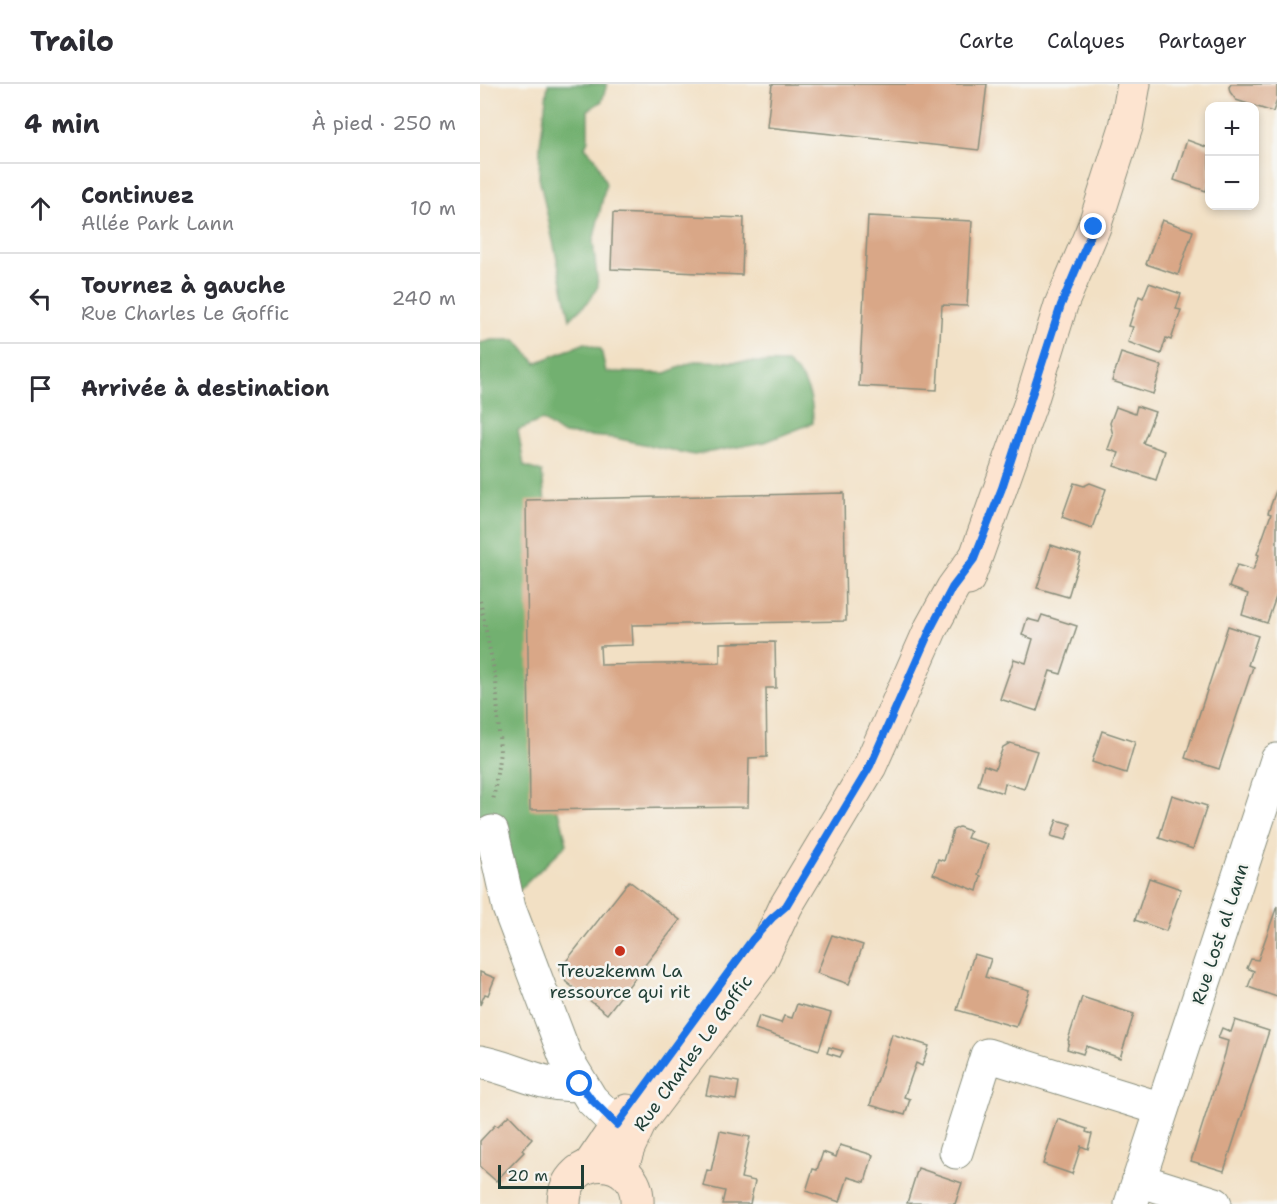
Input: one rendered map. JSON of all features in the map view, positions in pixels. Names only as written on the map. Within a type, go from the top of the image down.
[{"type":"street","name":"Rue Charles Le Goffic","points":[[1061,305],[1064,264],[1070,232],[1119,84]]},
{"type":"street","name":"Rue Charles Le Goffic","points":[[605,1167],[622,1161],[640,1122],[758,966],[786,906],[870,766],[931,628],[952,588],[974,559],[1005,477],[1061,305],[1094,227],[1126,127],[1134,84]]},
{"type":"street","name":"Rue Lost al Lann","points":[[1215,1204],[1135,1192],[1277,760]]},
{"type":"street","points":[[492,832],[518,935],[566,1058],[591,1099],[617,1125]]},
{"type":"street","name":"Rue Charles Le Goffic","points":[[605,1167],[617,1125],[752,940],[786,906]]},
{"type":"street","points":[[956,1152],[987,1056],[1162,1108]]},
{"type":"street","points":[[480,1062],[551,1083],[580,1084]]},
{"type":"street","points":[[564,1204],[564,1195],[572,1178],[578,1172],[605,1167],[634,1185],[638,1196],[637,1204]]},
{"type":"path","points":[[480,601],[496,681],[500,752],[490,824],[492,832]]},
{"type":"green space","points":[[548,84],[607,84],[602,101],[588,110],[588,140],[585,147],[596,159],[606,184],[593,242],[598,286],[590,300],[570,319],[539,177],[540,145]]},
{"type":"green space","points":[[492,340],[516,340],[536,363],[585,343],[601,349],[606,372],[666,373],[695,361],[787,363],[800,376],[808,390],[813,414],[813,423],[765,442],[694,455],[615,438],[562,434],[542,420],[518,430],[524,466],[542,472],[548,534],[544,792],[560,815],[567,844],[514,895],[480,846],[480,343]]},
{"type":"building","points":[[772,84],[987,84],[979,150],[767,127]]},
{"type":"building","points":[[1231,84],[1277,84],[1277,100],[1273,112],[1259,107],[1259,102],[1236,100],[1229,87]]},
{"type":"building","points":[[1187,140],[1205,147],[1205,191],[1174,180]]},
{"type":"building","points":[[613,213],[744,218],[742,275],[611,269]]},
{"type":"building","points":[[868,216],[972,221],[967,306],[942,305],[937,390],[859,386]]},
{"type":"building","points":[[1162,220],[1193,231],[1178,275],[1146,264]]},
{"type":"building","points":[[1149,283],[1181,294],[1176,309],[1181,310],[1171,340],[1166,338],[1161,354],[1128,342],[1133,327],[1129,326],[1139,296],[1143,298]]},
{"type":"building","points":[[1121,353],[1162,366],[1153,394],[1112,381]]},
{"type":"building","points":[[1137,406],[1155,412],[1143,443],[1165,451],[1156,480],[1114,466],[1119,453],[1108,449],[1113,435],[1110,423],[1116,407],[1135,414]]},
{"type":"building","points":[[1074,483],[1084,486],[1090,483],[1106,489],[1092,528],[1062,517]]},
{"type":"building","points":[[1277,488],[1277,594],[1267,623],[1242,615],[1248,594],[1229,587],[1237,565],[1253,570]]},
{"type":"building","points":[[844,493],[846,621],[632,625],[633,645],[600,646],[601,665],[720,663],[720,643],[775,642],[776,688],[766,688],[767,757],[749,758],[748,807],[530,810],[526,500]]},
{"type":"building","points":[[1051,545],[1081,555],[1068,597],[1037,588]]},
{"type":"building","points":[[1042,615],[1077,626],[1061,674],[1050,671],[1037,711],[1000,699],[1014,659],[1026,663],[1033,639],[1022,635],[1027,619],[1039,622]]},
{"type":"building","points":[[1228,626],[1258,636],[1248,665],[1253,667],[1219,769],[1185,758]]},
{"type":"building","points":[[1102,731],[1135,742],[1126,773],[1092,762]]},
{"type":"building","points":[[1010,743],[1037,751],[1024,789],[1005,783],[1003,793],[978,785],[984,765],[995,769],[1003,747]]},
{"type":"building","points":[[1172,795],[1207,806],[1193,849],[1159,838]]},
{"type":"building","points":[[1057,820],[1071,824],[1066,840],[1051,836]]},
{"type":"building","points":[[959,827],[970,831],[967,838],[988,844],[978,875],[981,876],[977,891],[933,874],[938,859],[944,861],[953,830]]},
{"type":"building","points":[[1149,878],[1181,889],[1166,931],[1135,920]]},
{"type":"building","points":[[629,881],[680,920],[607,1014],[566,982],[560,969]]},
{"type":"building","points":[[1277,906],[1277,997],[1248,987],[1254,971],[1247,968],[1251,959],[1258,960]]},
{"type":"building","points":[[832,935],[863,945],[849,984],[817,973]]},
{"type":"building","points":[[974,954],[991,959],[985,977],[1029,990],[1016,1027],[957,1010]]},
{"type":"building","points":[[480,972],[495,978],[488,995],[485,994],[480,1005]]},
{"type":"building","points":[[1082,997],[1134,1014],[1120,1058],[1086,1046],[1083,1054],[1067,1049]]},
{"type":"building","points":[[797,1004],[831,1013],[819,1050],[755,1029],[759,1016],[781,1023],[784,1016],[792,1018]]},
{"type":"building","points":[[1235,1020],[1269,1031],[1224,1171],[1191,1161],[1228,1041],[1218,1038],[1222,1028],[1231,1032]]},
{"type":"building","points":[[892,1034],[929,1046],[922,1066],[916,1063],[904,1097],[910,1099],[905,1115],[870,1105]]},
{"type":"building","points":[[829,1047],[843,1051],[840,1057],[827,1053]]},
{"type":"building","points":[[710,1077],[739,1082],[736,1100],[706,1095]]},
{"type":"building","points":[[509,1115],[532,1139],[522,1150],[524,1152],[496,1181],[480,1167],[480,1141],[495,1125],[498,1126]]},
{"type":"building","points":[[1058,1119],[1087,1129],[1086,1132],[1092,1134],[1088,1149],[1081,1146],[1072,1174],[1043,1164]]},
{"type":"building","points":[[720,1131],[750,1137],[741,1178],[755,1181],[750,1204],[722,1204],[725,1191],[703,1186],[707,1170],[711,1171]]},
{"type":"building","points":[[840,1145],[873,1155],[865,1182],[848,1177],[840,1202],[806,1191],[813,1169],[817,1170],[823,1152],[836,1157]]},
{"type":"building","points":[[918,1168],[962,1183],[955,1204],[907,1203]]},
{"type":"place","name":"Treuzkemm La ressource qui rit","points":[[620,951]]},
{"type":"route","points":[[580,1084],[591,1099],[617,1125],[752,940],[786,906],[850,802],[886,732],[931,628],[952,588],[974,559],[987,529],[1031,402],[1061,305],[1094,227]]}]
